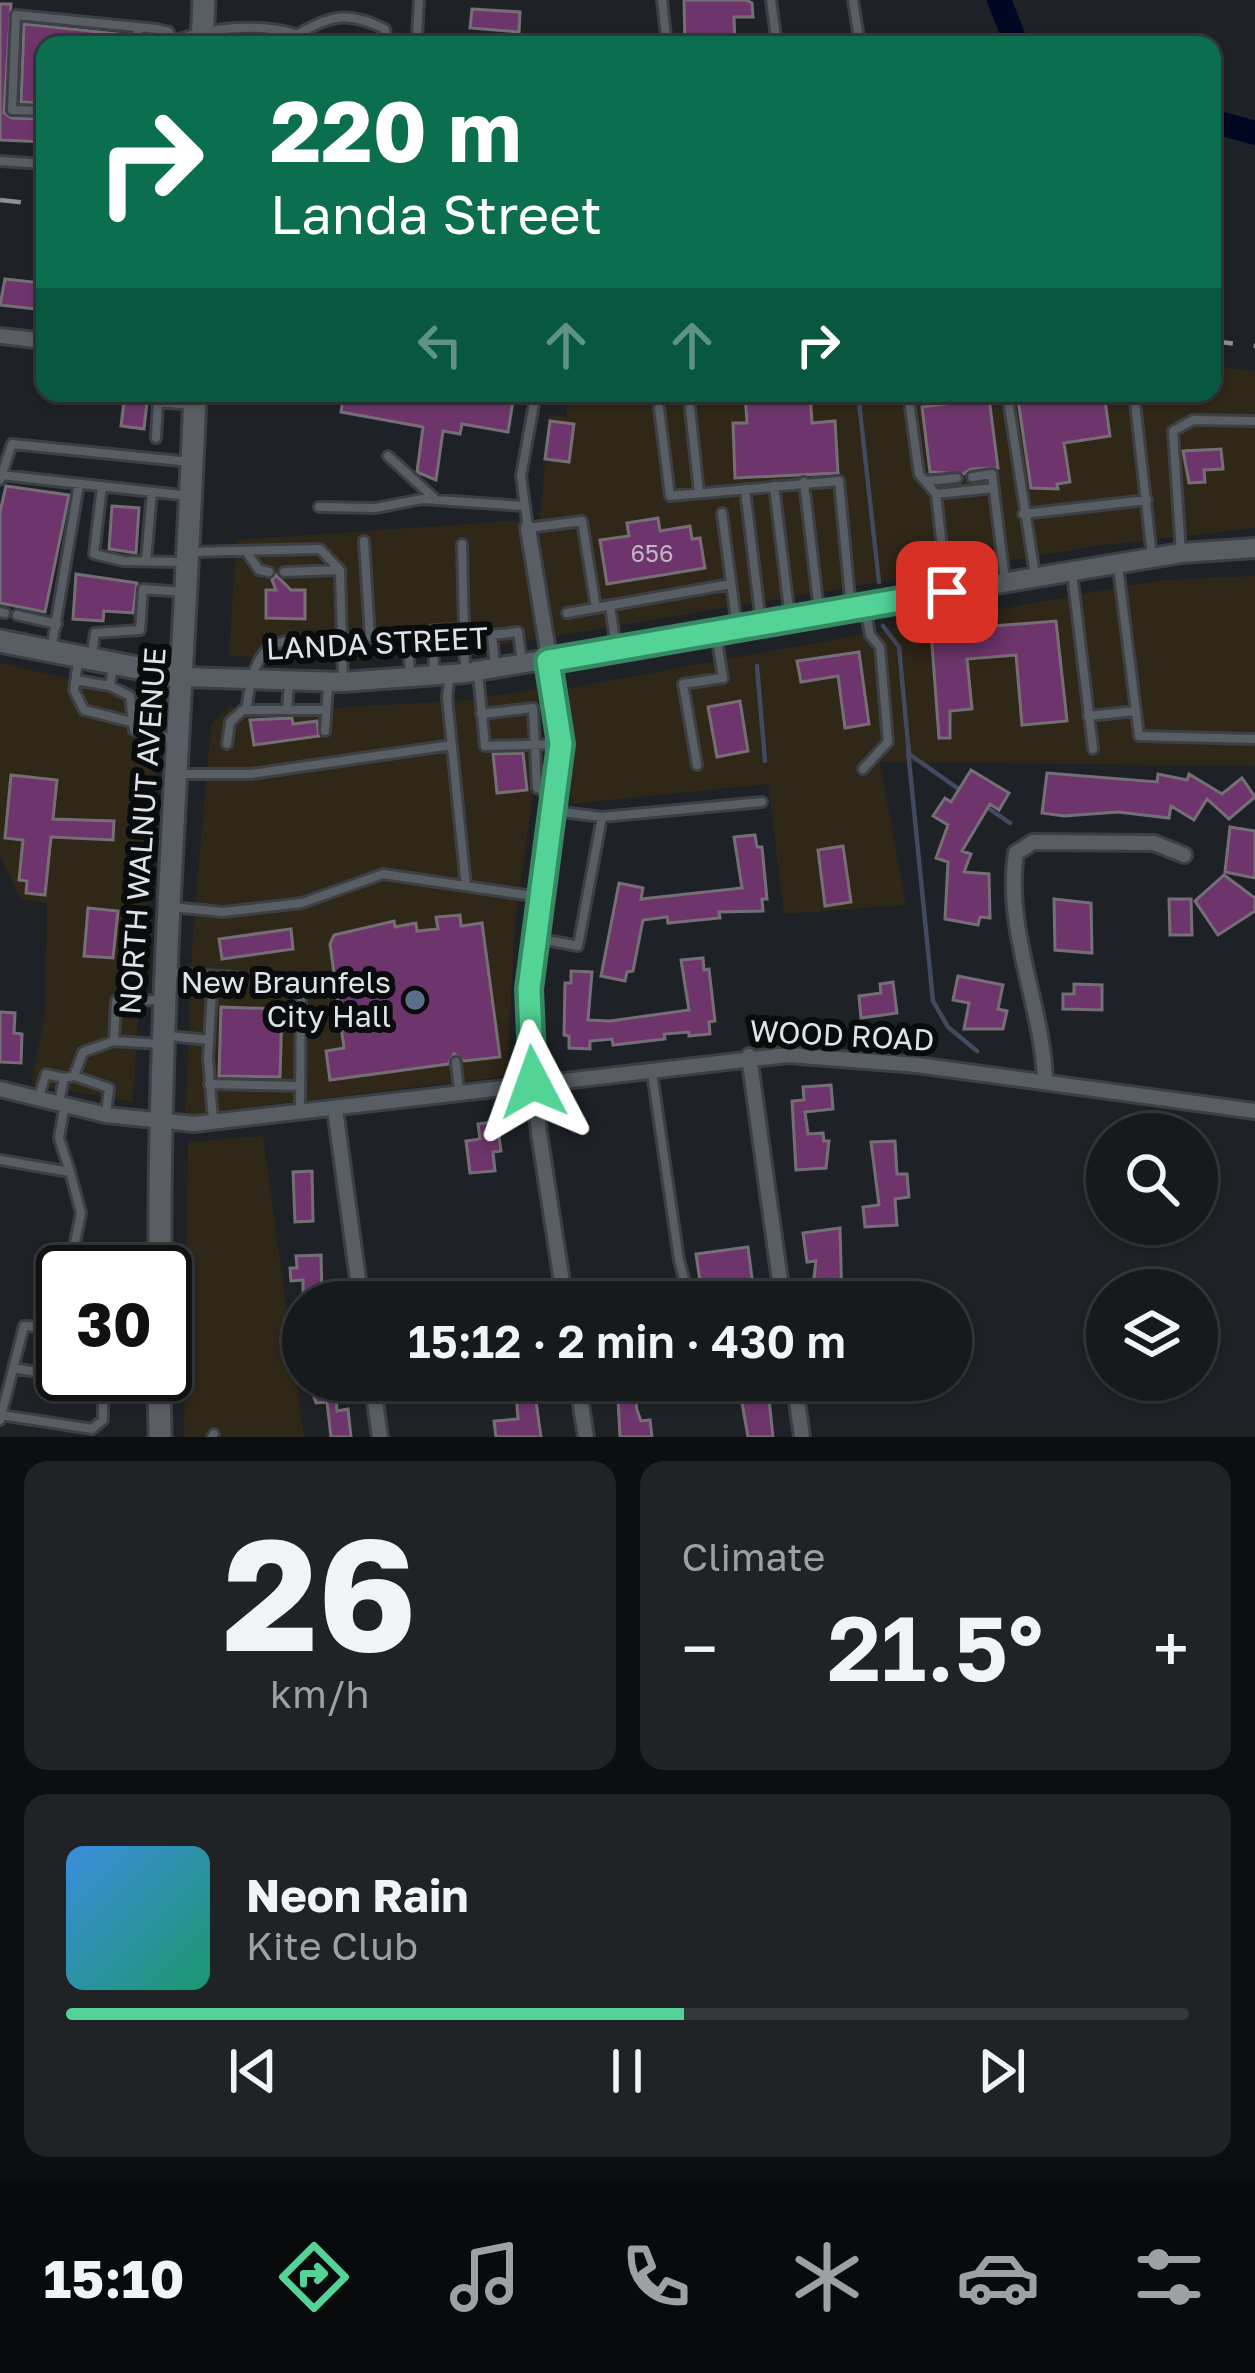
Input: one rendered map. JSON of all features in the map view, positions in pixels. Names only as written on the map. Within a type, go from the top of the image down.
[{"type":"main road","points":[[202,36],[204,0]]},
{"type":"main road","name":"NORTH WALNUT AVENUE","points":[[160,1245],[160,1040],[181,741],[194,402]]},
{"type":"main road","name":"LANDA STREET","points":[[0,641],[93,670],[184,677]]},
{"type":"main road","points":[[159,1401],[160,1437]]},
{"type":"street","points":[[0,336],[36,340]]},
{"type":"street","points":[[528,528],[561,744],[529,989],[533,1082],[562,1281]]},
{"type":"street","name":"LANDA STREET","points":[[184,677],[336,681],[464,672],[1153,558],[1255,548]]},
{"type":"street","points":[[1045,1081],[1027,981],[1016,853],[1028,843],[1154,843],[1184,855]]},
{"type":"street","points":[[749,1056],[780,1281]]},
{"type":"street","name":"WOOD ROAD","points":[[0,1089],[106,1114],[213,1122],[749,1056],[858,1059],[1255,1111]]},
{"type":"street","points":[[334,1109],[358,1281]]},
{"type":"street","points":[[375,1401],[380,1437]]},
{"type":"street","points":[[580,1401],[586,1437]]},
{"type":"street","points":[[797,1401],[802,1437]]},
{"type":"lane","points":[[418,36],[419,0]]},
{"type":"lane","points":[[662,0],[666,36]]},
{"type":"lane","points":[[771,0],[776,36]]},
{"type":"lane","points":[[853,0],[859,36]]},
{"type":"lane","points":[[300,33],[326,18],[355,14],[385,29],[386,36]]},
{"type":"lane","points":[[36,111],[12,110],[16,15],[169,32],[170,36]]},
{"type":"lane","points":[[138,28],[138,36]]},
{"type":"lane","points":[[209,36],[229,28],[305,36]]},
{"type":"lane","points":[[0,161],[36,163]]},
{"type":"lane","points":[[156,438],[158,402]]},
{"type":"lane","points":[[534,402],[521,476],[528,528],[582,521],[596,608]]},
{"type":"lane","points":[[910,402],[925,482],[936,494],[947,592]]},
{"type":"lane","points":[[1008,402],[1035,577]]},
{"type":"lane","points":[[1135,402],[1153,558]]},
{"type":"lane","points":[[659,408],[670,496],[839,481],[858,608],[869,635],[880,647],[888,742],[863,769]]},
{"type":"lane","points":[[689,408],[699,493]]},
{"type":"lane","points":[[1181,554],[1173,431],[1193,420],[1255,421]]},
{"type":"lane","points":[[191,496],[1,477],[12,444],[192,463]]},
{"type":"lane","points":[[388,456],[435,499]]},
{"type":"lane","points":[[972,476],[992,474],[1005,582]]},
{"type":"lane","points":[[925,482],[957,478]]},
{"type":"lane","points":[[804,482],[820,615]]},
{"type":"lane","points":[[50,653],[80,484]]},
{"type":"lane","points":[[102,486],[94,554],[146,561],[312,545],[340,570],[343,640],[336,681],[323,710],[325,731]]},
{"type":"lane","points":[[774,486],[790,620]]},
{"type":"lane","points":[[936,494],[994,488]]},
{"type":"lane","points":[[745,489],[761,625]]},
{"type":"lane","points":[[146,561],[152,492]]},
{"type":"lane","points":[[320,507],[376,508],[435,499],[523,506]]},
{"type":"lane","points":[[1023,514],[1147,500]]},
{"type":"lane","points":[[722,513],[737,629]]},
{"type":"lane","points":[[364,541],[370,638],[408,635],[410,678]]},
{"type":"lane","points":[[462,544],[464,672],[452,745],[466,886]]},
{"type":"lane","points":[[248,554],[260,570],[269,572]]},
{"type":"lane","points":[[1118,564],[1139,736],[1255,739]]},
{"type":"lane","points":[[284,572],[340,570]]},
{"type":"lane","points":[[1072,571],[1093,748]]},
{"type":"lane","points":[[567,613],[731,584]]},
{"type":"lane","points":[[131,722],[84,710],[77,701],[93,670],[95,633],[140,630],[143,590],[188,592]]},
{"type":"lane","points":[[610,605],[616,650]]},
{"type":"lane","points":[[17,615],[57,624]]},
{"type":"lane","points":[[464,629],[434,630],[464,672],[482,714],[485,746],[561,744]]},
{"type":"lane","points":[[464,672],[492,635],[518,632],[522,664]]},
{"type":"lane","points":[[697,765],[683,684],[723,678],[716,633]]},
{"type":"lane","points":[[246,710],[250,681],[262,650],[281,639],[343,640]]},
{"type":"lane","points":[[93,670],[130,696],[131,722],[139,736],[181,741]]},
{"type":"lane","points":[[286,710],[289,681]]},
{"type":"lane","points":[[482,714],[533,708],[537,788],[554,803],[602,817],[762,802]]},
{"type":"lane","points":[[227,744],[230,722],[246,710],[323,710]]},
{"type":"lane","points":[[1088,716],[1136,711]]},
{"type":"lane","points":[[179,774],[251,774],[452,745]]},
{"type":"lane","points":[[534,938],[578,946],[602,817]]},
{"type":"lane","points":[[168,907],[224,912],[302,903],[383,874],[540,897]]},
{"type":"lane","points":[[165,972],[289,982],[301,989],[300,1114]]},
{"type":"lane","points":[[213,976],[209,1040],[213,1122]]},
{"type":"lane","points":[[114,1041],[116,1001],[163,1000]]},
{"type":"lane","points":[[74,1245],[81,1213],[58,1138],[69,1077],[83,1052],[114,1041],[209,1040]]},
{"type":"lane","points":[[456,1063],[459,1092]]},
{"type":"lane","points":[[652,1068],[684,1281]]},
{"type":"lane","points":[[39,1098],[46,1074],[69,1077],[109,1088],[106,1114]]},
{"type":"lane","points":[[209,1084],[300,1086]]},
{"type":"lane","points":[[0,1160],[70,1172]]},
{"type":"lane","points":[[36,1327],[24,1326],[0,1417],[92,1430],[103,1420],[103,1401]]},
{"type":"lane","points":[[13,1368],[36,1371]]},
{"type":"shaded area","points":[[1221,367],[1255,371],[1255,528],[1096,546],[501,645],[335,661],[229,656],[236,540],[540,519],[549,415],[567,417],[566,402],[1221,402]]},
{"type":"shaded area","points":[[1255,576],[1255,766],[880,762],[906,905],[784,914],[768,784],[571,804],[569,688],[1160,580]]},
{"type":"shaded area","points":[[0,663],[151,697],[157,721],[133,1102],[31,1084],[45,1013],[47,903],[21,899],[0,856]]},
{"type":"shaded area","points":[[537,689],[541,737],[515,922],[507,1076],[185,1115],[193,931],[211,725],[229,707],[333,708],[469,700]]},
{"type":"shaded area","points":[[263,1136],[283,1281],[282,1401],[299,1401],[304,1437],[184,1437],[184,1401],[192,1401],[188,1142]]},
{"type":"building","points":[[684,0],[752,3],[753,17],[734,17],[735,36],[685,36]]},
{"type":"building","points":[[0,4],[11,4],[4,113],[36,119],[36,142],[0,140]]},
{"type":"building","points":[[472,9],[520,12],[519,32],[470,28]]},
{"type":"building","points":[[24,24],[129,35],[36,36],[36,103],[21,102]]},
{"type":"building","points":[[5,279],[36,282],[36,309],[0,305]]},
{"type":"building","points":[[124,402],[147,402],[144,429],[121,426]]},
{"type":"building","points":[[343,402],[513,402],[508,432],[462,424],[460,434],[443,431],[436,480],[417,472],[423,427],[341,412]]},
{"type":"building","points":[[746,402],[811,402],[812,423],[835,421],[838,473],[735,478],[733,423],[747,423]]},
{"type":"building","points":[[990,402],[998,468],[971,469],[964,474],[930,472],[922,407]]},
{"type":"building","points":[[1018,402],[1105,402],[1110,436],[1064,443],[1070,482],[1057,484],[1058,489],[1031,488]]},
{"type":"building","points":[[550,421],[574,424],[569,462],[545,459]]},
{"type":"building","points":[[1221,449],[1223,469],[1204,470],[1205,482],[1189,483],[1183,451]]},
{"type":"building","points":[[6,486],[69,495],[45,612],[0,603],[0,512]]},
{"type":"building","points":[[112,506],[139,508],[136,553],[109,549]]},
{"type":"building","points":[[658,518],[660,531],[690,526],[692,539],[700,538],[705,568],[607,584],[600,540],[629,536],[627,523]]},
{"type":"building","points":[[76,574],[137,583],[133,613],[104,611],[103,621],[73,619]]},
{"type":"building","points":[[276,575],[291,590],[305,590],[305,619],[266,618],[266,590],[276,590],[272,580]]},
{"type":"building","points":[[1056,621],[1067,721],[1022,725],[1016,655],[967,659],[972,709],[950,711],[950,738],[939,738],[931,631]]},
{"type":"building","points":[[859,652],[869,724],[845,728],[838,676],[801,682],[797,661]]},
{"type":"building","points":[[740,701],[748,751],[717,757],[708,707]]},
{"type":"building","points":[[292,718],[293,724],[317,721],[319,736],[254,745],[250,720]]},
{"type":"building","points":[[523,753],[527,790],[497,793],[493,754]]},
{"type":"building","points":[[971,770],[1009,793],[999,810],[990,804],[962,851],[971,854],[964,872],[989,874],[990,918],[980,917],[978,925],[945,919],[948,862],[936,858],[948,825],[933,816],[945,798],[951,802]]},
{"type":"building","points":[[1047,773],[1157,782],[1158,774],[1187,780],[1189,774],[1222,794],[1242,778],[1255,797],[1229,819],[1207,799],[1194,820],[1171,806],[1169,818],[1118,812],[1064,816],[1042,813]]},
{"type":"building","points":[[11,775],[57,780],[53,819],[114,821],[113,840],[51,837],[45,895],[26,893],[27,881],[19,880],[23,840],[5,838]]},
{"type":"building","points":[[1230,827],[1255,831],[1255,878],[1225,872]]},
{"type":"building","points":[[755,835],[757,847],[762,847],[767,899],[762,899],[763,911],[719,912],[720,918],[668,923],[667,917],[643,920],[633,971],[627,972],[625,981],[601,976],[619,883],[643,888],[641,899],[742,888],[734,837]]},
{"type":"building","points":[[843,846],[851,902],[825,906],[818,850]]},
{"type":"building","points":[[1224,875],[1255,898],[1255,911],[1218,935],[1195,901]]},
{"type":"building","points":[[1054,899],[1091,903],[1092,953],[1055,950]]},
{"type":"building","points":[[1169,899],[1191,899],[1192,935],[1170,935]]},
{"type":"building","points":[[88,908],[118,911],[113,958],[84,956]]},
{"type":"building","name":"New Braunfels City Hall","points":[[460,915],[461,926],[482,923],[500,1057],[464,1061],[454,1054],[448,1064],[330,1080],[326,1051],[344,1048],[330,944],[334,935],[394,921],[395,927],[416,923],[417,931],[438,929],[436,917]]},
{"type":"building","points":[[291,929],[293,949],[222,959],[219,939]]},
{"type":"building","points":[[703,958],[704,970],[709,969],[715,1021],[709,1022],[710,1034],[664,1034],[665,1039],[613,1045],[612,1039],[590,1041],[590,1049],[569,1048],[569,1036],[564,1035],[565,983],[571,983],[571,971],[592,972],[588,1020],[610,1021],[689,1010],[681,960]]},
{"type":"building","points":[[958,976],[1003,985],[998,1009],[1007,1011],[1003,1029],[964,1029],[969,1003],[953,1000]]},
{"type":"building","points":[[893,982],[897,1013],[861,1018],[859,996],[881,993],[880,984]]},
{"type":"building","points":[[1074,984],[1102,985],[1102,1010],[1063,1009],[1063,994],[1074,994]]},
{"type":"building","points":[[221,1007],[282,1009],[280,1077],[219,1076]]},
{"type":"building","points":[[0,1012],[15,1013],[14,1033],[22,1034],[21,1063],[0,1062]]},
{"type":"building","points":[[831,1085],[833,1109],[805,1112],[808,1134],[823,1133],[824,1141],[829,1141],[826,1168],[796,1170],[792,1101],[804,1100],[803,1087]]},
{"type":"building","points":[[491,1122],[492,1129],[498,1129],[501,1151],[493,1152],[495,1171],[470,1173],[466,1141],[480,1139],[478,1124]]},
{"type":"building","points":[[895,1141],[897,1174],[907,1174],[909,1197],[895,1199],[897,1225],[865,1227],[863,1207],[879,1205],[871,1142]]},
{"type":"building","points":[[312,1171],[313,1221],[295,1222],[293,1172]]},
{"type":"building","points":[[840,1228],[841,1281],[814,1281],[816,1261],[807,1262],[803,1233]]},
{"type":"building","points":[[748,1247],[752,1281],[700,1281],[696,1254]]},
{"type":"building","points":[[321,1255],[322,1281],[291,1281],[296,1256]]},
{"type":"building","points":[[336,1401],[337,1411],[348,1409],[351,1437],[331,1437],[327,1402],[316,1403]]},
{"type":"building","points":[[517,1401],[536,1401],[541,1437],[496,1437],[494,1421],[518,1419]]},
{"type":"building","points":[[618,1401],[636,1401],[641,1421],[650,1420],[652,1437],[620,1437]]},
{"type":"building","points":[[742,1401],[769,1401],[773,1437],[748,1437]]},
{"type":"waterway","points":[[999,0],[1013,36]]},
{"type":"waterway","points":[[1221,124],[1255,133]]},
{"type":"waterway","points":[[859,402],[879,582]]},
{"type":"waterway","points":[[883,626],[899,647],[909,754],[960,790]]},
{"type":"waterway","points":[[757,666],[765,761]]},
{"type":"waterway","points":[[908,750],[933,1001],[948,1027],[977,1051]]},
{"type":"waterway","points":[[985,806],[1010,823]]},
{"type":"railway","points":[[0,200],[36,204]]},
{"type":"railway","points":[[1221,342],[1255,346]]},
{"type":"place","name":"New Braunfels City Hall","points":[[415,1000]]},
{"type":"route","points":[[533,1082],[529,989],[561,744],[548,661],[947,592]]}]
